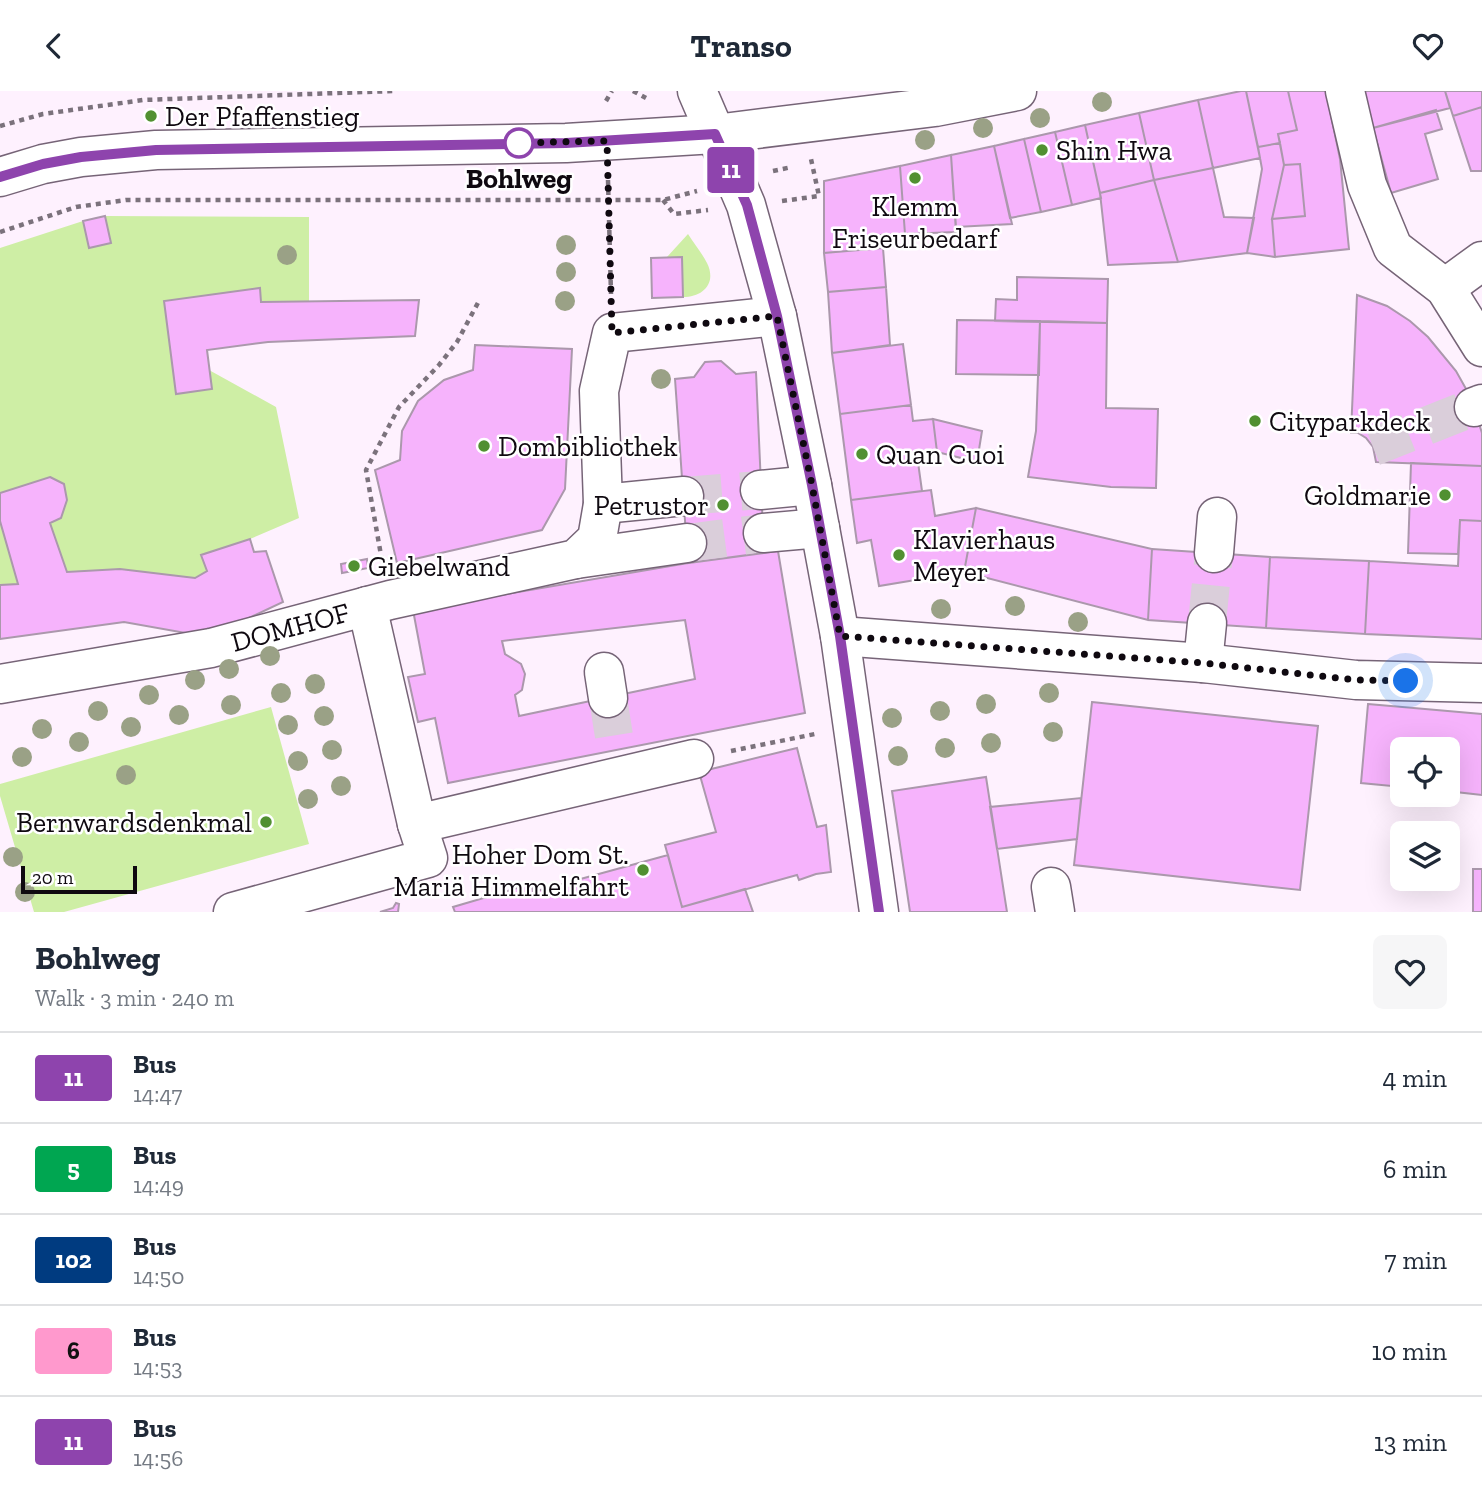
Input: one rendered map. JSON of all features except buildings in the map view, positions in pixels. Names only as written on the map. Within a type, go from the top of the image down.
[{"type":"street","points":[[697,91],[747,205],[777,316],[840,636],[879,912]]},
{"type":"street","points":[[0,177],[43,164],[81,157],[144,151],[607,141],[715,134],[935,107],[1017,91]]},
{"type":"street","points":[[1345,91],[1367,185],[1393,248],[1446,288],[1482,347]]},
{"type":"street","points":[[1446,288],[1482,261]]},
{"type":"street","points":[[576,559],[597,540],[603,504],[599,391],[612,333],[777,316]]},
{"type":"street","points":[[760,490],[812,485]]},
{"type":"street","points":[[603,504],[684,496]]},
{"type":"street","points":[[763,533],[820,528]]},
{"type":"street","name":"DOMHOF","points":[[0,684],[211,648],[378,603],[576,559],[687,543]]},
{"type":"street","points":[[233,912],[428,858],[417,824],[378,603]]},
{"type":"street","points":[[1203,663],[1207,624]]},
{"type":"street","points":[[840,636],[1203,663],[1356,680],[1482,683]]},
{"type":"street","points":[[417,824],[618,763],[709,756]]},
{"type":"path","points":[[189,91],[189,98]]},
{"type":"path","points":[[0,126],[43,114],[143,100],[393,91]]},
{"type":"path","points":[[607,141],[612,333]]},
{"type":"path","points":[[0,232],[76,207],[126,200],[663,200]]},
{"type":"path","points":[[378,603],[366,470],[399,407],[457,342],[480,299]]},
{"type":"path","points":[[709,756],[824,732]]},
{"type":"green space","points":[[105,216],[309,217],[309,301],[261,302],[260,288],[164,301],[176,394],[211,389],[209,370],[276,407],[299,518],[250,539],[201,555],[207,571],[195,578],[120,569],[67,572],[50,523],[61,517],[67,500],[64,484],[49,477],[0,493],[0,248],[83,221],[89,247],[111,243]]},
{"type":"green space","points":[[688,234],[707,263],[710,277],[702,292],[683,297],[682,257],[667,257]]},
{"type":"green space","points":[[0,521],[18,584],[0,585]]},
{"type":"green space","points":[[271,707],[309,844],[64,912],[34,912],[0,796],[0,784]]},
{"type":"tunnel","points":[[1373,447],[1474,407]]},
{"type":"tunnel","points":[[684,496],[760,490]]},
{"type":"tunnel","points":[[687,543],[763,533]]},
{"type":"tunnel","points":[[1207,623],[1214,553]]},
{"type":"tunnel","points":[[608,698],[616,749]]},
{"type":"bus line","name":"11","points":[[0,177],[43,164],[81,157],[156,150],[566,143],[715,134],[747,205],[777,316],[840,636],[879,912]]},
{"type":"place","name":"Der Pfaffenstieg","points":[[151,116]]},
{"type":"place","name":"Bohlweg","points":[[519,143]]},
{"type":"place","name":"Shin Hwa","points":[[1042,150]]},
{"type":"place","name":"Klemm Friseurbedarf","points":[[915,178]]},
{"type":"place","name":"Cityparkdeck","points":[[1255,421]]},
{"type":"place","name":"Dombibliothek","points":[[484,446]]},
{"type":"place","name":"Quan Cuoi","points":[[862,454]]},
{"type":"place","name":"Goldmarie","points":[[1445,495]]},
{"type":"place","name":"Petrustor","points":[[723,505]]},
{"type":"place","name":"Klavierhaus Meyer","points":[[899,555]]},
{"type":"place","name":"Giebelwand","points":[[354,566]]},
{"type":"place","name":"Bernwardsdenkmal","points":[[266,822]]},
{"type":"place","name":"Hoher Dom St. Mariä Himmelfahrt","points":[[643,870]]},
{"type":"route","points":[[519,143],[511,143],[607,141],[612,333],[777,316],[840,636],[1203,663],[1356,680],[1406,681]]}]
